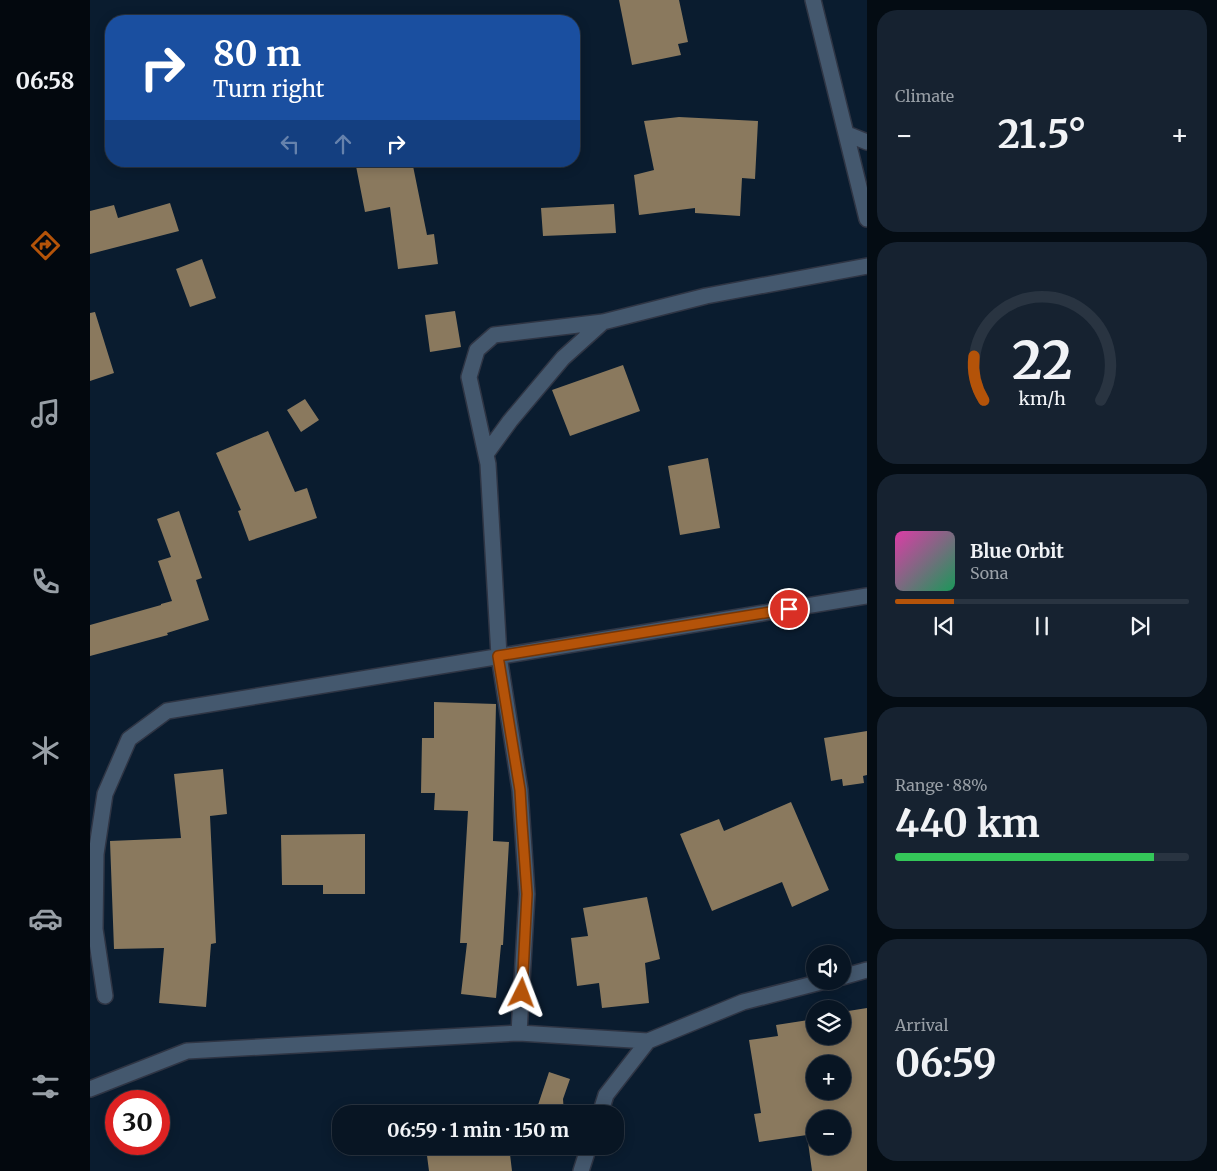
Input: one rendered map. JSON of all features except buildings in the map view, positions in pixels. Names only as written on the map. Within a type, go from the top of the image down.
[{"type":"street","points":[[813,0],[867,220]]},
{"type":"street","points":[[847,134],[867,142]]},
{"type":"street","points":[[519,1033],[527,894],[520,790],[498,656],[488,464],[469,377],[477,350],[494,335],[602,322],[706,296],[867,266]]},
{"type":"street","points":[[486,454],[510,421],[563,358],[602,322]]},
{"type":"street","points":[[105,996],[95,929],[96,854],[104,794],[130,739],[167,711],[867,596]]},
{"type":"street","points":[[851,974],[867,970]]},
{"type":"street","points":[[90,1089],[187,1051],[519,1033],[648,1041],[743,1002],[806,986]]},
{"type":"street","points":[[603,1105],[606,1095],[648,1041]]},
{"type":"street","points":[[581,1171],[586,1155]]},
{"type":"route","points":[[522,993],[527,894],[520,790],[498,656],[789,609]]}]
